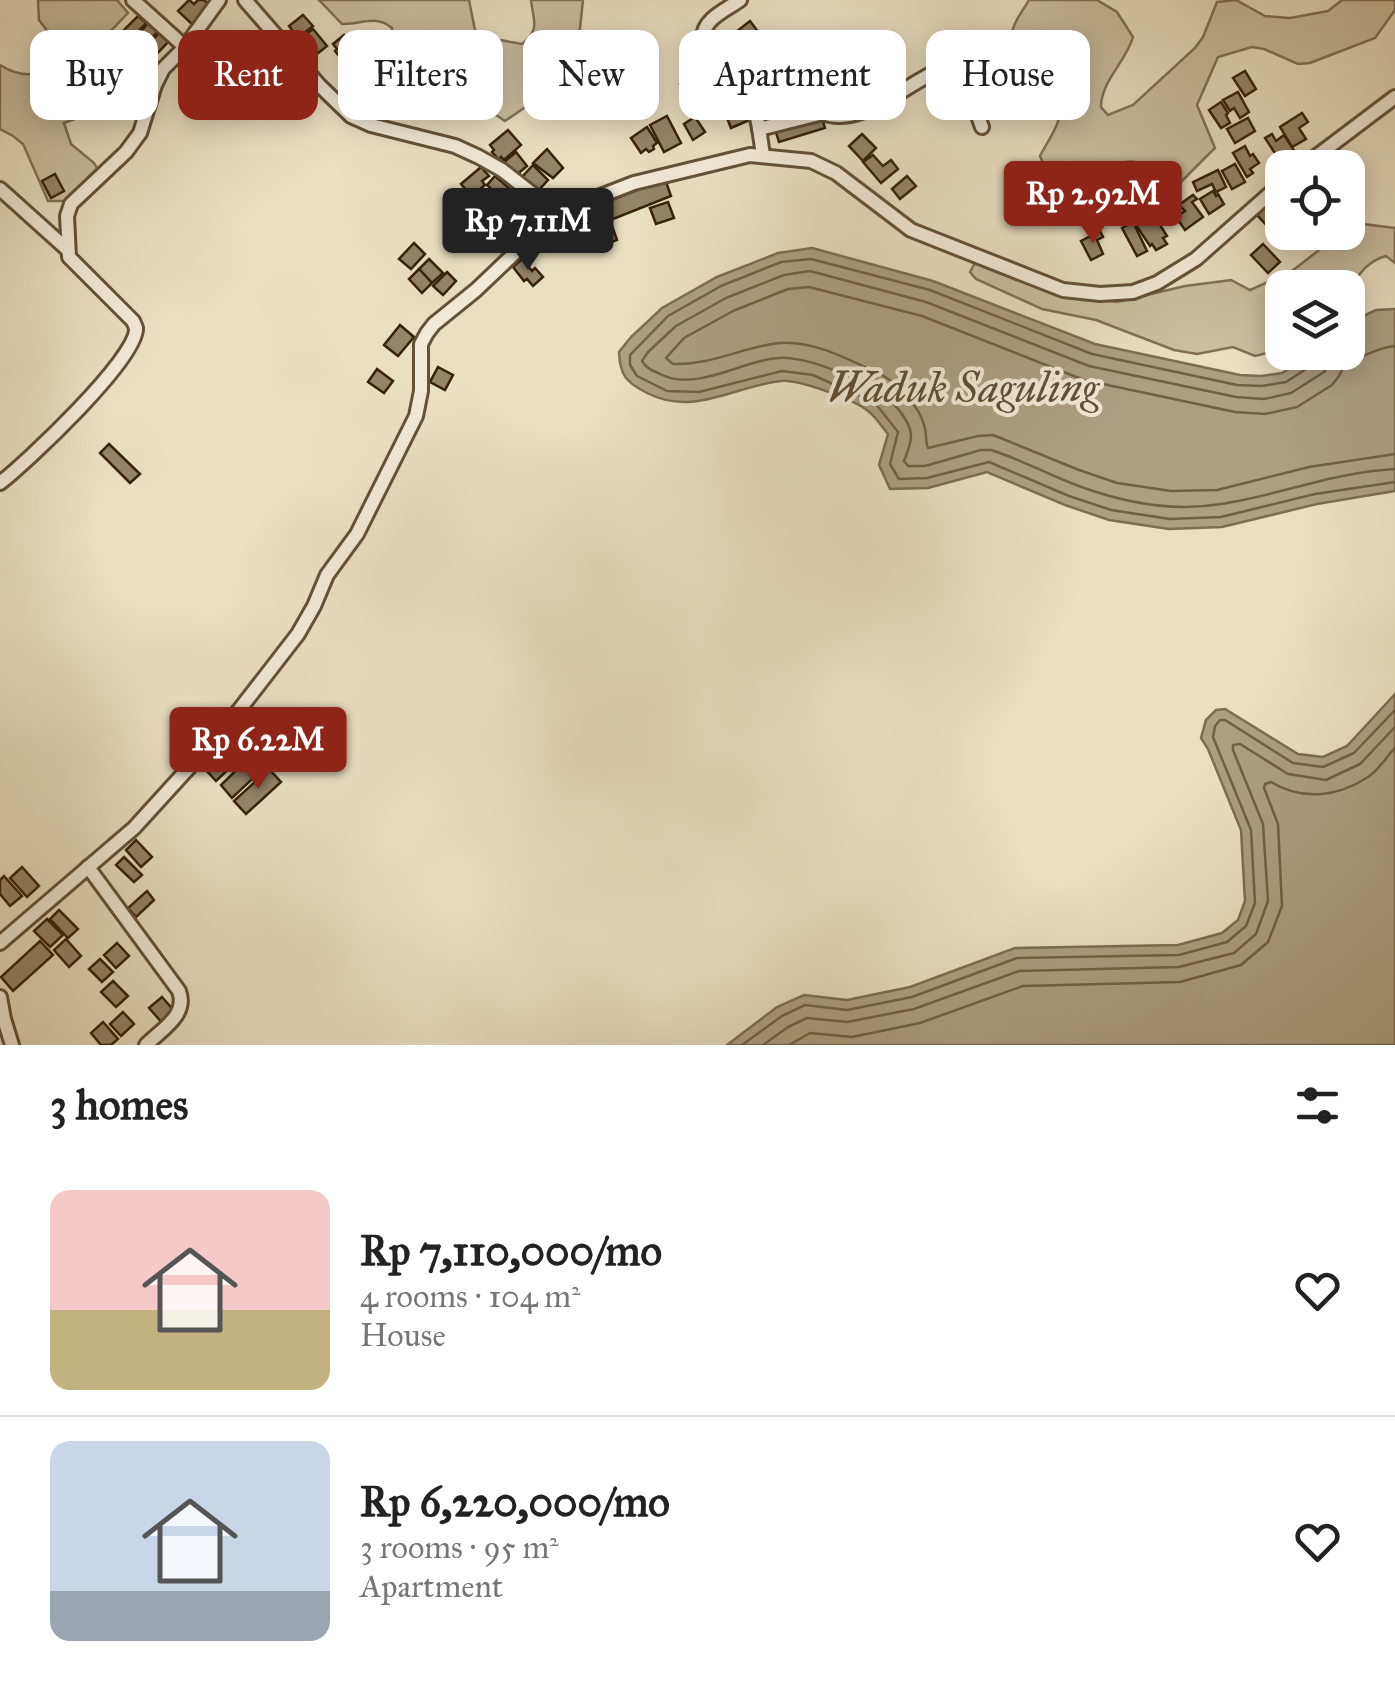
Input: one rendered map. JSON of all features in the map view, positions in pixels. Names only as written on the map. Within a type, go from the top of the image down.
[{"type":"street","points":[[133,0],[178,41]]},
{"type":"street","points":[[197,30],[219,0]]},
{"type":"street","points":[[245,0],[318,85],[352,116],[371,125],[455,146],[502,170],[557,213]]},
{"type":"street","points":[[740,0],[707,24],[702,38],[740,81],[752,102],[763,155]]},
{"type":"street","points":[[0,484],[108,377],[135,334],[133,320],[74,263],[68,250],[67,216],[71,204],[126,152],[140,133],[155,85],[163,69],[178,54]]},
{"type":"street","points":[[760,129],[823,113],[844,118],[862,112],[934,70],[948,66],[964,79],[982,128]]},
{"type":"street","points":[[1324,150],[1395,97]]},
{"type":"street","points":[[0,943],[134,828],[226,727],[298,634],[327,576],[357,534],[416,416],[421,390],[421,344],[427,333],[557,213],[634,183],[750,155],[810,162],[836,173],[911,230],[1063,290],[1100,294],[1133,292],[1157,283],[1196,260],[1265,199]]},
{"type":"street","points":[[0,189],[68,250]]},
{"type":"street","points":[[88,867],[179,991],[183,1002],[181,1011],[146,1045]]},
{"type":"street","points":[[0,996],[12,1045]]},
{"type":"shaded area","points":[[38,0],[117,0],[128,13],[112,30],[47,30],[39,20]]},
{"type":"shaded area","points":[[319,0],[469,0],[475,30],[392,30],[374,21],[342,24]]},
{"type":"shaded area","points":[[531,0],[583,0],[580,28],[533,30]]},
{"type":"shaded area","points":[[1029,0],[1097,0],[1117,12],[1133,37],[1102,98],[1101,107],[1108,115],[1133,105],[1195,48],[1217,2],[1236,0],[1265,16],[1290,18],[1328,11],[1342,0],[1395,0],[1395,10],[1375,38],[1310,63],[1298,64],[1252,47],[1218,57],[1197,105],[1215,148],[1172,191],[1148,168],[1134,162],[1115,166],[1068,196],[1054,190],[1040,156],[1058,120],[1090,120],[1090,30],[1013,30]]},
{"type":"shaded area","points":[[503,41],[523,43],[523,109],[505,121]]},
{"type":"shaded area","points":[[0,65],[28,74],[30,120],[72,120],[64,123],[71,144],[94,163],[104,180],[67,201],[48,201],[23,144],[0,129]]},
{"type":"shaded area","points":[[1365,224],[1395,228],[1395,263],[1386,256],[1363,270],[1293,270],[1319,250],[1365,250]]},
{"type":"shaded area","points":[[975,263],[1059,294],[1117,302],[1231,280],[1250,290],[1265,283],[1265,354],[1255,356],[1233,347],[1197,354],[1174,350],[1096,320],[1042,309],[976,279],[970,272]]},
{"type":"water","name":"Waduk Saguling","points":[[812,248],[933,281],[1095,344],[1240,375],[1261,376],[1287,370],[1365,370],[1365,315],[1395,309],[1395,491],[1317,504],[1222,527],[1169,529],[1109,520],[987,472],[928,488],[890,489],[879,465],[888,434],[868,411],[839,396],[781,381],[681,402],[647,393],[626,377],[619,352],[662,308],[717,277],[778,253]]},
{"type":"water","points":[[1395,694],[1395,1045],[727,1045],[777,1007],[804,995],[847,1000],[910,987],[1015,948],[1178,945],[1222,933],[1238,920],[1245,901],[1241,830],[1201,738],[1206,720],[1216,710],[1225,709],[1298,754],[1323,757],[1347,746]]},
{"type":"building","points":[[189,0],[194,4],[204,0],[211,6],[193,25],[178,11]]},
{"type":"building","points":[[303,15],[313,26],[292,30],[289,26]]},
{"type":"building","points":[[138,16],[146,23],[139,30],[124,30]]},
{"type":"building","points":[[150,21],[159,30],[158,31],[142,30]]},
{"type":"building","points":[[750,21],[757,30],[739,30]]},
{"type":"building","points":[[158,34],[169,41],[158,53]]},
{"type":"building","points":[[318,35],[327,46],[318,53]]},
{"type":"building","points":[[1245,71],[1256,89],[1245,96],[1233,78]]},
{"type":"building","points":[[1238,92],[1249,112],[1240,118],[1223,100]]},
{"type":"building","points":[[1221,102],[1230,123],[1221,128],[1209,110]]},
{"type":"building","points":[[1302,113],[1308,122],[1299,128],[1306,139],[1292,147],[1280,127]]},
{"type":"building","points":[[667,116],[681,143],[664,152],[650,125]]},
{"type":"building","points":[[1248,118],[1255,131],[1235,143],[1227,129]]},
{"type":"building","points":[[697,120],[705,132],[693,140],[684,124]]},
{"type":"building","points":[[728,120],[749,120],[731,128]]},
{"type":"building","points":[[805,120],[823,120],[825,128],[779,142],[775,129]]},
{"type":"building","points":[[647,127],[657,143],[654,149],[641,153],[631,138]]},
{"type":"building","points":[[508,130],[521,145],[499,160],[490,145]]},
{"type":"building","points":[[862,134],[876,148],[863,161],[849,146]]},
{"type":"building","points":[[1272,134],[1276,141],[1284,135],[1294,150],[1273,150],[1265,138]]},
{"type":"building","points":[[1245,146],[1259,163],[1247,177],[1233,153]]},
{"type":"building","points":[[547,149],[563,168],[553,178],[533,163]]},
{"type":"building","points":[[516,152],[527,166],[514,177],[503,163]]},
{"type":"building","points":[[873,155],[883,166],[891,160],[898,169],[881,183],[863,162]]},
{"type":"building","points":[[1235,164],[1245,182],[1232,189],[1222,171]]},
{"type":"building","points":[[533,165],[548,180],[537,192],[522,177]]},
{"type":"building","points":[[481,167],[489,176],[482,181],[485,185],[471,196],[461,184]]},
{"type":"building","points":[[1218,170],[1226,187],[1216,192],[1212,184],[1197,191],[1193,182]]},
{"type":"building","points":[[55,174],[64,191],[51,198],[42,181]]},
{"type":"building","points":[[495,176],[511,190],[498,205],[492,200],[497,194],[487,185]]},
{"type":"building","points":[[907,176],[916,186],[900,199],[892,189]]},
{"type":"building","points":[[665,179],[671,196],[593,227],[586,210]]},
{"type":"building","points":[[1213,191],[1224,204],[1209,214],[1200,199]]},
{"type":"building","points":[[1123,195],[1134,216],[1121,223],[1110,202]]},
{"type":"building","points":[[1193,195],[1197,199],[1192,202],[1203,217],[1185,230],[1176,217],[1185,211],[1179,205]]},
{"type":"building","points":[[510,196],[526,211],[516,221],[500,206]]},
{"type":"building","points":[[668,202],[674,218],[656,224],[650,208]]},
{"type":"building","points":[[1265,207],[1265,223],[1257,215]]},
{"type":"building","points":[[1153,214],[1167,236],[1163,238],[1167,244],[1156,250],[1136,225]]},
{"type":"building","points":[[460,217],[475,231],[463,244],[448,230]]},
{"type":"building","points":[[1133,222],[1147,251],[1137,256],[1122,228]]},
{"type":"building","points":[[611,223],[617,240],[600,246],[594,229]]},
{"type":"building","points":[[1100,231],[1103,237],[1097,240],[1103,254],[1091,260],[1081,241]]},
{"type":"building","points":[[414,243],[425,254],[411,269],[399,259]]},
{"type":"building","points":[[1263,244],[1280,262],[1265,270],[1251,255]]},
{"type":"building","points":[[429,259],[443,273],[432,283],[419,269]]},
{"type":"building","points":[[522,259],[543,277],[533,286],[513,267]]},
{"type":"building","points":[[419,269],[432,283],[422,293],[409,279]]},
{"type":"building","points":[[447,272],[456,281],[443,295],[433,286]]},
{"type":"building","points":[[400,325],[414,337],[398,356],[384,345]]},
{"type":"building","points":[[438,367],[453,375],[445,390],[430,382]]},
{"type":"building","points":[[377,369],[393,381],[384,393],[368,382]]},
{"type":"building","points":[[109,444],[140,474],[130,483],[100,453]]},
{"type":"building","points":[[240,738],[250,749],[216,781],[206,770]]},
{"type":"building","points":[[255,752],[267,765],[232,798],[221,785]]},
{"type":"building","points":[[269,769],[281,782],[246,814],[234,801]]},
{"type":"building","points":[[136,840],[152,857],[141,867],[126,850]]},
{"type":"building","points":[[124,857],[142,875],[134,882],[116,865]]},
{"type":"building","points":[[22,867],[39,886],[27,897],[10,878]]},
{"type":"building","points":[[4,876],[22,896],[10,906],[0,894],[0,880]]},
{"type":"building","points":[[147,891],[154,900],[136,917],[128,908]]},
{"type":"building","points":[[59,910],[78,929],[68,938],[50,919]]},
{"type":"building","points":[[47,919],[63,935],[50,947],[34,931]]},
{"type":"building","points":[[66,939],[81,956],[69,967],[54,950]]},
{"type":"building","points":[[40,941],[53,955],[13,991],[1,977]]},
{"type":"building","points":[[117,943],[129,956],[116,968],[104,955]]},
{"type":"building","points":[[100,959],[113,972],[102,982],[89,969]]},
{"type":"building","points":[[113,981],[128,996],[116,1007],[101,992]]},
{"type":"building","points":[[162,997],[176,1013],[164,1025],[149,1008]]},
{"type":"building","points":[[123,1012],[134,1024],[121,1036],[110,1024]]},
{"type":"building","points":[[103,1022],[118,1039],[111,1045],[101,1045],[91,1033]]}]
